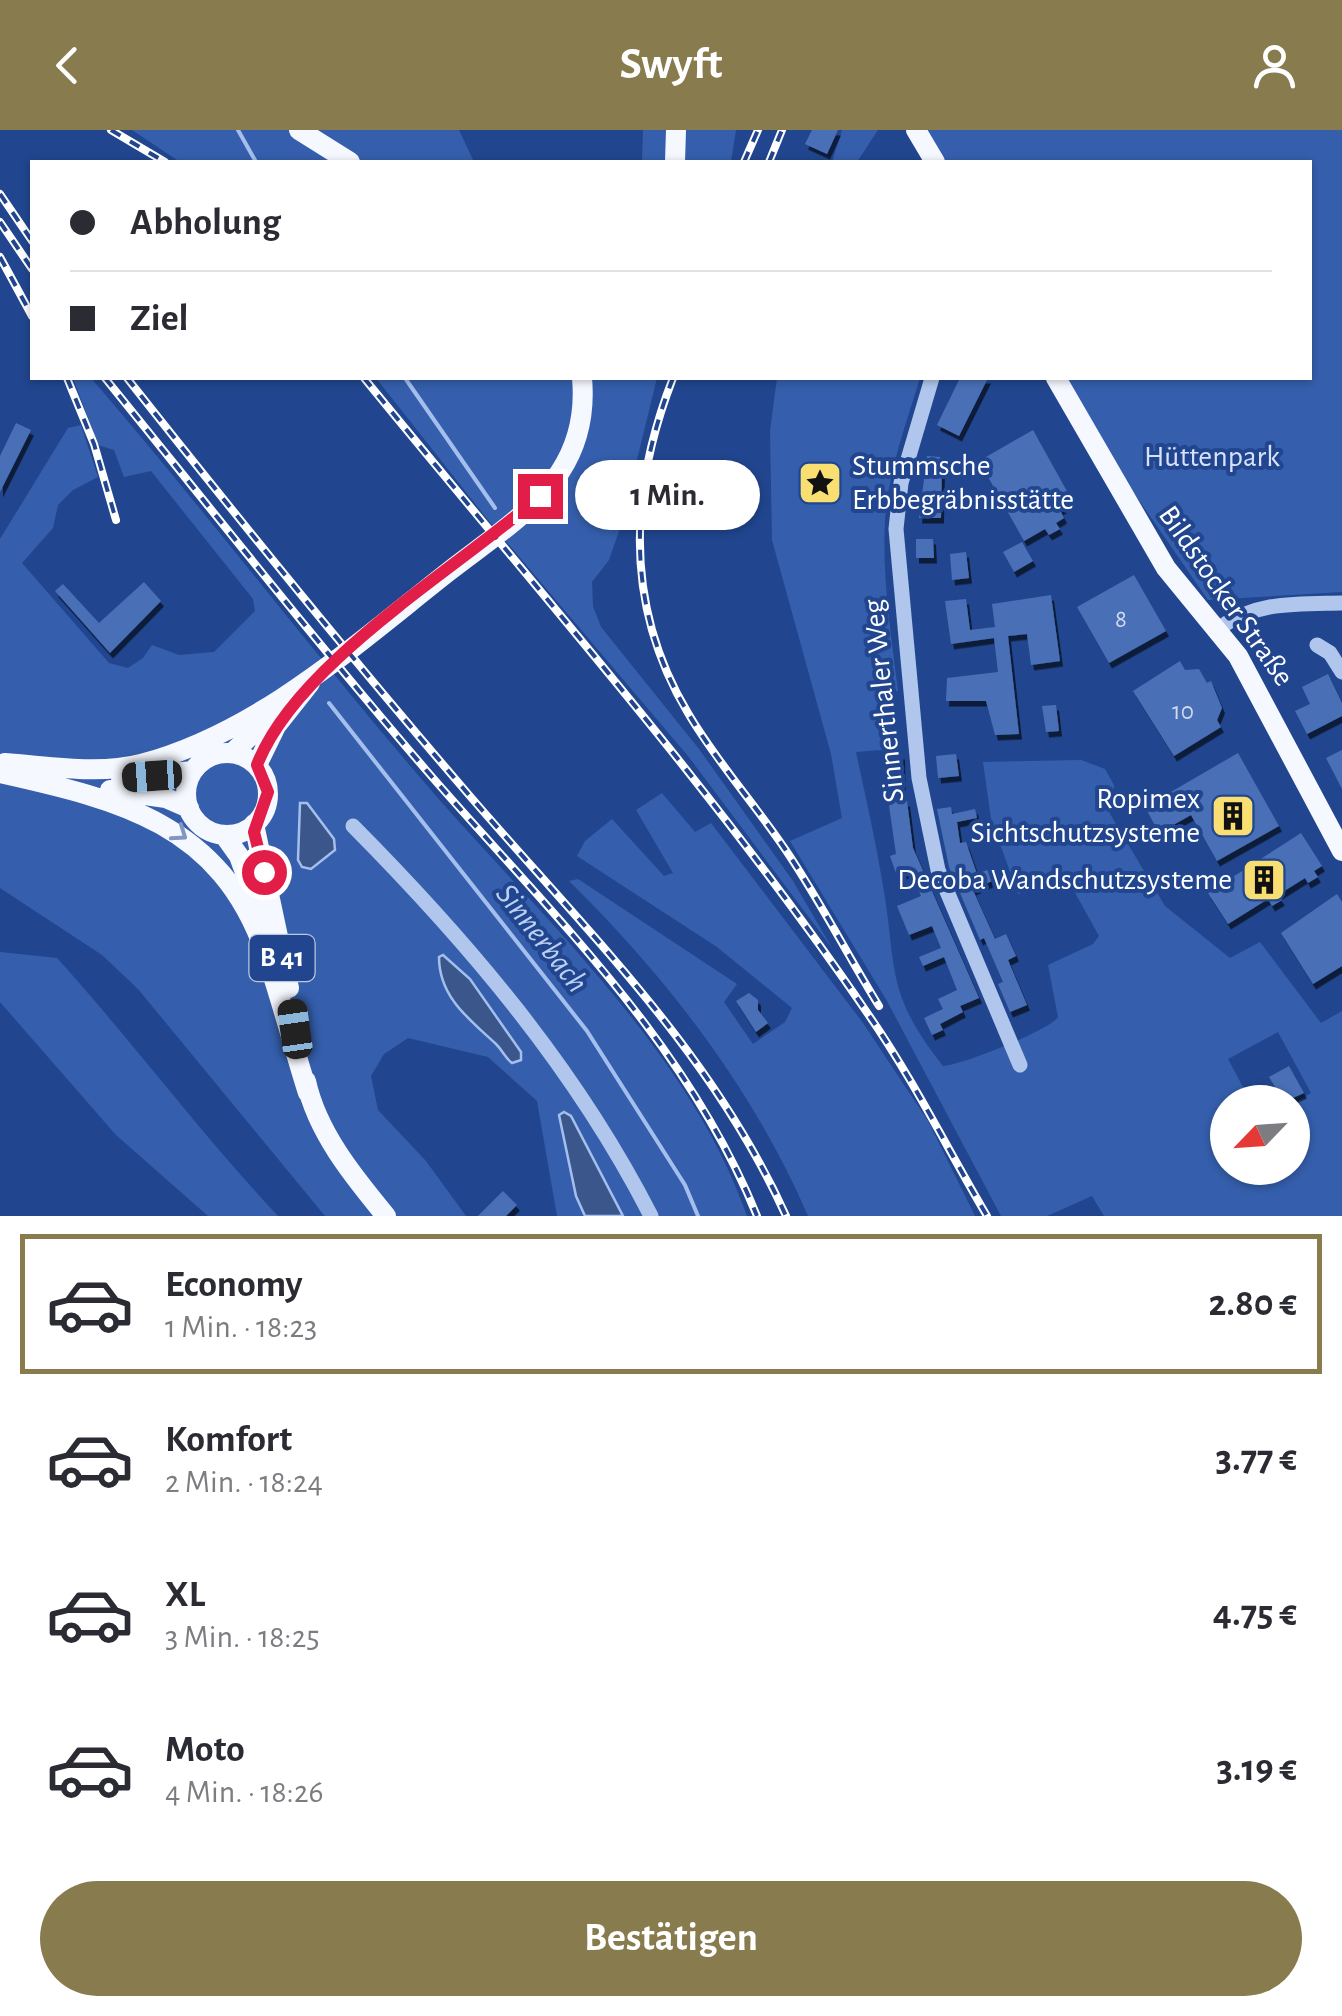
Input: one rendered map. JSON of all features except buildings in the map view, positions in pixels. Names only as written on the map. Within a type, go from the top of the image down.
[{"type":"main road","points":[[300,130],[344,159]]},
{"type":"main road","points":[[312,130],[344,159]]},
{"type":"main road","points":[[675,160],[676,130]]},
{"type":"main road","points":[[916,130],[933,160]]},
{"type":"main road","name":"Bildstocker Straße","points":[[1057,380],[1158,556],[1218,629],[1267,707],[1342,851]]},
{"type":"main road","points":[[189,808],[186,794],[193,771],[211,756],[232,753],[326,668],[540,496],[574,448],[582,418],[584,381]]},
{"type":"main road","points":[[2,766],[106,769],[140,764],[224,730],[326,668]]},
{"type":"main road","points":[[232,753],[257,765],[276,726],[308,686]]},
{"type":"main road","name":"B 41","points":[[257,765],[268,792],[267,804],[254,824],[308,1092]]},
{"type":"main road","points":[[2,766],[92,777],[193,771]]},
{"type":"main road","name":"B 41","points":[[2,766],[24,778],[123,805],[166,824],[213,861],[248,912],[308,1092],[340,1156],[386,1216]]},
{"type":"main road","name":"B 41","points":[[24,778],[166,798],[189,808],[206,828],[224,835]]},
{"type":"main road","points":[[254,824],[224,835],[239,856],[255,894],[293,1048]]},
{"type":"street","name":"Sinnerthaler Weg","points":[[931,380],[900,482],[896,529],[920,778],[938,870],[1020,1064]]},
{"type":"street","points":[[1218,629],[1248,610],[1270,605],[1342,603]]},
{"type":"street","points":[[1317,645],[1330,653],[1342,672]]},
{"type":"street","points":[[354,826],[426,898],[553,1054],[609,1137],[651,1216]]},
{"type":"green space","points":[[132,130],[459,130],[473,160],[177,160]]},
{"type":"green space","points":[[643,130],[736,130],[731,160],[642,160]]},
{"type":"green space","points":[[842,130],[878,130],[858,160],[833,160]]},
{"type":"green space","name":"Hüttenpark","points":[[927,130],[1342,130],[1342,592],[1208,600],[1125,480],[1065,380],[1312,380],[1312,160],[944,160]]},
{"type":"green space","points":[[74,380],[93,380],[418,775],[603,982],[687,1095],[721,1154],[747,1216],[623,1216],[571,1116],[564,1112],[576,1196],[585,1216],[557,1216],[537,1101],[488,1057],[408,1038],[384,1054],[371,1076],[378,1110],[426,1161],[466,1216],[325,1216],[138,989],[102,955],[0,888],[0,539],[68,428],[81,425],[98,477],[73,490],[58,505],[53,528],[22,563],[109,663],[128,668],[143,658],[152,645],[179,655],[214,652],[255,611],[253,599],[151,471],[124,477],[114,450],[98,445]],"holes":[[[470,979],[521,1052],[521,1060],[506,1059],[501,1048],[451,1001]]]},
{"type":"green space","points":[[378,380],[657,380],[621,525],[609,560],[592,582],[593,606],[601,627],[699,749],[793,881],[832,948],[688,756],[488,520]]},
{"type":"green space","points":[[777,380],[919,380],[894,466],[885,521],[886,584],[898,691],[884,692],[899,740],[892,749],[856,752],[879,864],[896,978],[910,1017],[943,1066],[1005,1046],[1058,1017],[1048,965],[1093,944],[1099,936],[1068,880],[1018,894],[991,819],[983,762],[1081,760],[1105,769],[1114,785],[1110,814],[1165,906],[1230,958],[1260,942],[1321,1023],[1342,1011],[1342,1216],[1104,1216],[1092,1196],[1047,1216],[1001,1216],[887,1001],[790,841],[842,818],[831,754],[772,540],[770,431]]},
{"type":"green space","points":[[662,793],[695,832],[711,823],[863,1023],[928,1121],[975,1216],[808,1216],[762,1124],[705,1037],[640,956],[569,881],[578,879],[737,984],[724,1002],[753,1044],[785,1022],[792,1008],[717,947],[577,856],[585,841],[612,819],[664,876],[673,873],[636,810]]},
{"type":"green space","points":[[0,952],[57,958],[278,1216],[208,1216],[116,1135],[0,1002]]},
{"type":"shaded area","points":[[300,803],[307,803],[334,839],[335,850],[311,869],[302,867],[298,860]]},
{"type":"shaded area","points":[[443,955],[470,979],[521,1052],[521,1060],[512,1063],[457,1006],[440,971],[439,957]]},
{"type":"shaded area","points":[[564,1112],[571,1116],[623,1216],[585,1216],[576,1196],[559,1115]]},
{"type":"waterway","name":"Sinnerbach","points":[[238,130],[255,160]]},
{"type":"waterway","name":"Sinnerbach","points":[[406,380],[495,508]]},
{"type":"waterway","name":"Sinnerbach","points":[[329,703],[587,1031],[685,1185],[698,1216]]},
{"type":"railway","points":[[111,130],[162,160]]},
{"type":"railway","points":[[745,160],[758,130]]},
{"type":"railway","points":[[770,160],[782,130]]},
{"type":"railway","points":[[0,194],[30,238]]},
{"type":"railway","points":[[0,222],[30,266]]},
{"type":"railway","points":[[0,257],[30,312]]},
{"type":"railway","points":[[68,380],[94,444],[116,520]]},
{"type":"railway","points":[[107,380],[385,722],[611,980],[692,1092],[727,1152],[757,1216]]},
{"type":"railway","points":[[129,380],[377,687],[682,1043],[755,1155],[786,1216]]},
{"type":"railway","points":[[366,380],[749,850],[900,1063],[987,1216]]},
{"type":"railway","points":[[672,380],[658,420],[642,505],[640,548],[652,631],[667,673],[688,713],[797,868],[879,1006]]},
{"type":"place","name":"Stummsche Erbbegräbnisstätte","points":[[820,483]]},
{"type":"place","name":"Ropimex Sichtschutzsysteme","points":[[1233,816]]},
{"type":"place","name":"Decoba Wandschutzsysteme","points":[[1264,880]]},
{"type":"route","points":[[264,872],[254,824],[267,804],[268,792],[257,765],[276,726],[326,668],[540,496]]}]
